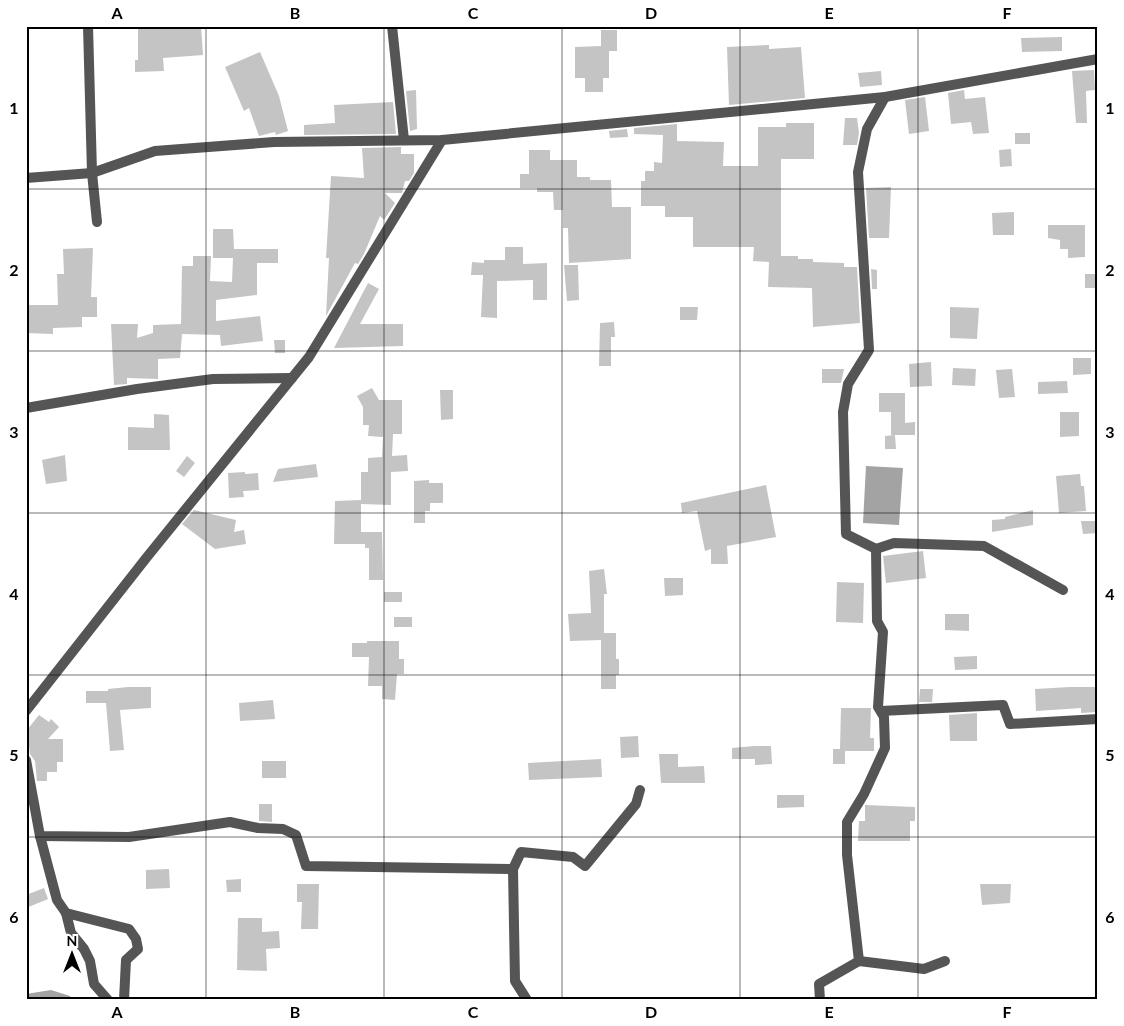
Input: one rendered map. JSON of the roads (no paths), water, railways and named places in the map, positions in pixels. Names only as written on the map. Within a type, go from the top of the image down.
[{"type":"street","points":[[88,26],[92,173],[97,222]]},
{"type":"street","points":[[392,26],[404,140]]},
{"type":"street","points":[[26,178],[92,173],[156,151],[274,142],[442,140],[885,96],[1098,59]]},
{"type":"street","points":[[885,96],[867,129],[858,172],[869,350],[848,384],[842,412],[846,534],[876,549],[894,543],[984,546],[1063,590]]},
{"type":"street","points":[[26,712],[147,557],[309,356],[442,140]]},
{"type":"street","points":[[26,408],[137,389],[214,379],[292,378]]},
{"type":"street","points":[[859,961],[847,855],[847,822],[864,794],[885,748],[884,717],[878,707],[883,632],[877,621],[876,549]]},
{"type":"street","points":[[881,711],[1003,706],[1010,724],[1098,719]]},
{"type":"street","points":[[26,760],[40,836],[57,900],[66,913],[71,933],[84,949],[90,961],[94,984],[108,1000]]},
{"type":"street","points":[[527,1000],[515,981],[513,869],[521,852],[574,857],[585,866],[636,804],[640,790]]},
{"type":"street","points":[[40,836],[129,837],[230,822],[258,828],[283,829],[296,836],[306,866],[513,869]]},
{"type":"street","points":[[66,913],[129,928],[136,939],[138,949],[126,960],[124,1000]]},
{"type":"street","points":[[820,1000],[819,984],[859,961],[924,969],[945,961]]}]
